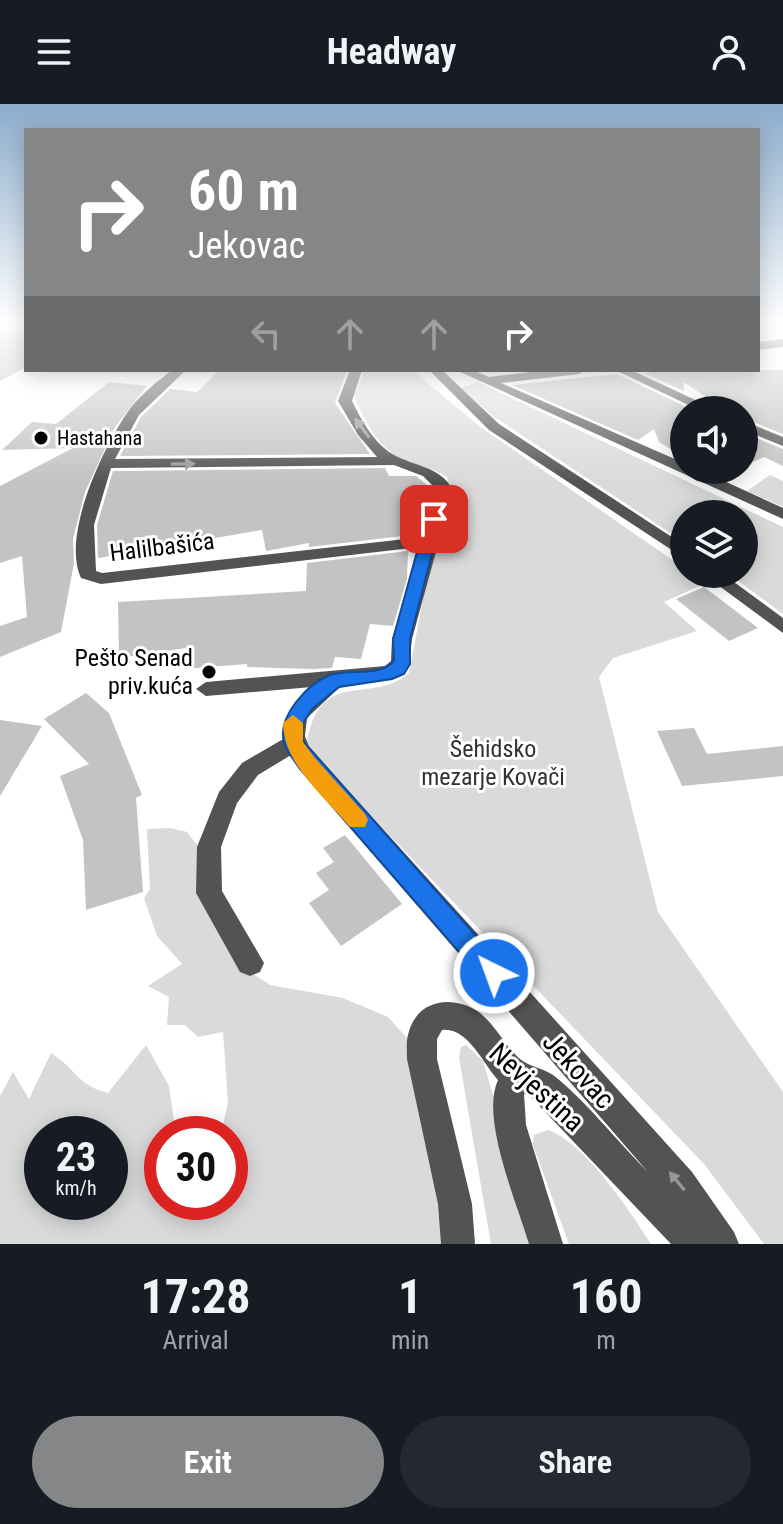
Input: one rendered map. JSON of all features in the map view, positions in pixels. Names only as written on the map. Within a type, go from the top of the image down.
[{"type":"street","name":"Halilbašića","points":[[172,376],[146,398],[133,414],[105,464],[86,525],[87,574],[101,579],[429,541]]},
{"type":"street","points":[[206,689],[334,681],[397,670],[403,660],[402,639],[445,490],[443,482],[378,449],[345,401],[354,376]]},
{"type":"street","points":[[441,376],[494,427],[670,544]]},
{"type":"street","points":[[478,376],[670,459]]},
{"type":"street","points":[[488,380],[510,376]]},
{"type":"street","points":[[635,376],[679,396]]},
{"type":"street","points":[[758,430],[779,438]]},
{"type":"street","points":[[758,442],[779,438]]},
{"type":"street","points":[[105,464],[398,461]]},
{"type":"street","points":[[722,484],[783,514]]},
{"type":"street","points":[[731,588],[783,627]]},
{"type":"street","points":[[250,963],[209,893],[209,847],[227,799],[250,769],[294,743],[292,725],[305,704],[334,681]]},
{"type":"street","name":"Jekovac","points":[[294,743],[307,763],[680,1184],[722,1244]]},
{"type":"street","name":"Nevjestina","points":[[458,1244],[455,1204],[426,1089],[422,1035],[434,1017],[449,1013],[468,1021],[517,1075],[541,1085],[695,1244]]},
{"type":"street","points":[[517,1075],[507,1095],[510,1125],[546,1244]]},
{"type":"green space","name":"Šehidsko mezarje Kovači","points":[[362,376],[419,376],[479,426],[670,558],[670,588],[695,588],[664,602],[697,631],[613,658],[599,677],[658,912],[783,1092],[783,1244],[764,1244],[704,1164],[306,748],[312,722],[322,706],[334,696],[394,683],[409,673],[437,525],[449,487],[447,477],[392,453],[367,423],[354,397]]},
{"type":"green space","points":[[478,382],[670,473],[670,484],[693,484],[726,500],[670,500],[670,533],[493,416],[461,388]]},
{"type":"green space","points":[[770,475],[783,481],[783,507],[747,491]]},
{"type":"green space","points":[[758,515],[783,527],[783,614],[748,588],[758,588]]},
{"type":"green space","points":[[170,828],[187,832],[201,850],[241,966],[270,985],[343,998],[388,1017],[408,1039],[446,1244],[0,1244],[0,1096],[13,1072],[29,1099],[51,1053],[83,1081],[108,1093],[146,1045],[169,1086],[173,1116],[144,1116],[144,1220],[248,1220],[248,1116],[225,1116],[228,1102],[223,1032],[198,1037],[185,1025],[167,1025],[169,997],[148,986],[182,964],[157,936],[144,898],[150,889],[147,829]]},
{"type":"green space","points":[[466,1045],[483,1061],[537,1244],[491,1244],[459,1058],[461,1047]]},
{"type":"green space","points":[[548,1130],[562,1137],[591,1163],[651,1244],[569,1244],[533,1145],[534,1135]]},
{"type":"building","points":[[214,376],[345,376],[335,403],[370,454],[120,456],[141,417],[170,389],[197,392]]},
{"type":"building","points":[[622,376],[670,399],[670,449],[659,442],[654,429],[638,440],[512,385]]},
{"type":"building","points":[[651,376],[783,376],[783,434],[758,424],[758,396],[704,396],[684,382],[684,391]]},
{"type":"building","points":[[109,382],[147,386],[115,427],[85,492],[73,539],[74,563],[61,632],[0,657],[0,626],[27,617],[22,556],[0,563],[0,486],[73,448],[2,450],[32,422],[56,424]]},
{"type":"building","points":[[758,439],[783,449],[783,466],[764,457],[758,460]]},
{"type":"building","points":[[385,468],[389,476],[416,476],[431,488],[416,522],[409,521],[411,535],[309,547],[309,543],[266,551],[262,530],[98,558],[97,525],[113,471]]},
{"type":"building","points":[[408,551],[407,579],[393,626],[370,624],[361,659],[335,657],[332,668],[247,667],[247,664],[184,669],[186,648],[119,658],[118,602],[306,591],[307,563]]},
{"type":"building","points":[[705,588],[758,628],[729,641],[676,599]]},
{"type":"building","points":[[86,693],[109,713],[142,795],[136,798],[143,892],[86,910],[83,840],[60,776],[89,764],[44,719]]},
{"type":"building","points":[[0,720],[42,726],[0,796]]},
{"type":"building","points":[[694,728],[707,754],[783,746],[783,776],[682,786],[657,731]]},
{"type":"building","points":[[345,835],[402,904],[341,946],[309,903],[329,890],[316,873],[334,862],[323,848]]},
{"type":"slow traffic","points":[[293,723],[294,743],[307,763],[358,820]]},
{"type":"place","name":"Hastahana","points":[[41,438]]},
{"type":"place","name":"Pešto Senad priv.kuća","points":[[209,672]]},
{"type":"route","points":[[434,519],[402,639],[403,660],[397,670],[334,681],[305,704],[292,725],[294,743],[307,763],[494,973]]}]
